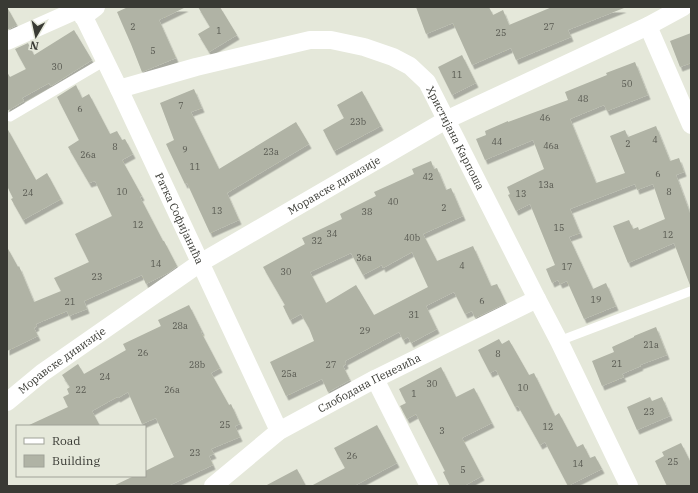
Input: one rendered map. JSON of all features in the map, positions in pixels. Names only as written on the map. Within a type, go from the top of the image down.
[{"type":"street","name":"Моравске дивизије","points":[[7,402],[42,373],[200,263],[446,120],[648,26],[683,7]]},
{"type":"street","points":[[7,41],[84,10]]},
{"type":"street","name":"Ратка Софијанића","points":[[84,10],[105,61],[279,431]]},
{"type":"street","points":[[648,26],[691,125]]},
{"type":"street","name":"Христијана Карпоша","points":[[119,89],[196,67],[310,40],[331,40],[364,47],[393,57],[410,66],[427,82],[559,341],[629,486]]},
{"type":"street","name":"Слободана Пенезића","points":[[213,486],[232,480],[279,431],[375,379],[537,299]]},
{"type":"street","points":[[375,379],[429,486]]},
{"type":"lane","points":[[10,117],[105,61]]},
{"type":"lane","points":[[559,341],[691,291]]},
{"type":"building","points":[[7,7],[17,25],[7,30]]},
{"type":"building","points":[[128,7],[186,7],[159,20],[176,58],[142,72],[117,12]]},
{"type":"building","points":[[198,7],[220,7],[237,35],[209,52],[198,34],[210,27]]},
{"type":"building","points":[[416,7],[489,7],[493,15],[503,10],[509,25],[552,7],[624,8],[568,30],[571,37],[516,60],[511,48],[472,65],[453,23],[426,34]]},
{"type":"building","points":[[74,30],[92,60],[51,86],[49,83],[22,98],[24,101],[7,111],[7,72],[10,77],[26,69],[15,49],[28,43],[34,55]]},
{"type":"building","points":[[691,33],[691,63],[680,67],[670,41]]},
{"type":"building","points":[[462,55],[476,83],[452,95],[438,67]]},
{"type":"building","points":[[635,62],[648,95],[607,111],[604,105],[570,119],[596,183],[625,173],[610,136],[625,130],[628,137],[656,126],[670,161],[679,158],[684,172],[676,175],[691,216],[691,285],[674,243],[628,263],[613,226],[629,220],[633,229],[638,227],[639,230],[665,219],[653,184],[637,190],[635,184],[570,209],[580,233],[569,237],[593,289],[606,283],[616,306],[584,319],[567,281],[560,284],[558,280],[552,283],[546,269],[555,265],[530,204],[516,211],[508,195],[510,194],[507,187],[544,169],[533,140],[485,160],[476,139],[486,135],[485,131],[508,121],[568,100],[565,92],[607,75],[606,73]]},
{"type":"building","points":[[76,85],[82,98],[89,94],[110,134],[117,131],[122,140],[125,139],[133,154],[122,160],[177,266],[168,273],[146,284],[142,275],[84,301],[87,309],[69,316],[67,311],[36,324],[37,326],[34,328],[38,336],[7,351],[7,247],[18,267],[19,266],[34,302],[61,291],[54,278],[89,262],[75,234],[112,216],[95,181],[89,183],[68,147],[79,140],[57,97]]},
{"type":"building","points":[[194,89],[202,108],[191,112],[219,169],[296,122],[309,144],[227,193],[239,220],[210,233],[187,183],[185,184],[166,144],[174,140],[160,103]]},
{"type":"building","points":[[362,91],[381,126],[334,151],[323,130],[344,118],[337,105]]},
{"type":"building","points":[[7,128],[36,180],[47,173],[61,199],[23,220],[11,199],[13,198],[7,186]]},
{"type":"building","points":[[431,161],[434,169],[437,168],[446,190],[451,188],[463,216],[423,234],[437,261],[473,246],[491,286],[497,284],[506,303],[475,318],[472,311],[465,314],[454,292],[426,306],[437,329],[411,343],[408,337],[403,340],[399,332],[345,361],[346,364],[343,366],[350,380],[328,392],[322,379],[286,396],[270,362],[314,341],[301,314],[290,320],[283,306],[285,305],[263,267],[305,244],[302,238],[342,219],[340,214],[376,196],[374,192],[414,174],[412,169]],"holes":[[[412,252],[428,287],[374,315],[356,285],[326,303],[310,272],[351,253],[363,275],[382,265],[383,268]]]},
{"type":"building","points":[[189,305],[220,368],[211,373],[229,405],[231,404],[240,424],[235,426],[240,437],[211,449],[214,454],[209,456],[213,465],[168,486],[113,486],[132,477],[146,477],[146,471],[174,457],[156,418],[142,424],[128,392],[92,411],[99,425],[29,425],[68,407],[63,397],[69,394],[67,389],[70,387],[62,375],[78,364],[84,374],[126,350],[123,344],[161,326],[158,320]]},
{"type":"building","points":[[656,327],[667,355],[640,365],[641,366],[622,374],[624,377],[602,386],[592,361],[614,352],[612,347]]},
{"type":"building","points":[[499,339],[502,344],[509,340],[529,375],[534,373],[555,416],[559,413],[577,447],[583,444],[590,458],[595,456],[602,469],[568,486],[545,442],[540,445],[518,406],[515,407],[496,370],[490,373],[478,350]]},
{"type":"building","points":[[441,367],[456,397],[474,388],[492,423],[462,438],[482,476],[464,486],[450,486],[443,472],[445,471],[416,414],[407,419],[400,406],[406,403],[399,389]]},
{"type":"building","points":[[650,397],[652,401],[662,397],[670,416],[637,430],[627,407]]},
{"type":"building","points":[[377,425],[397,463],[354,486],[311,486],[345,468],[334,448]]},
{"type":"building","points":[[681,443],[691,463],[691,486],[667,486],[655,461],[664,456],[662,452]]},
{"type":"building","points":[[297,469],[306,486],[265,486]]}]
